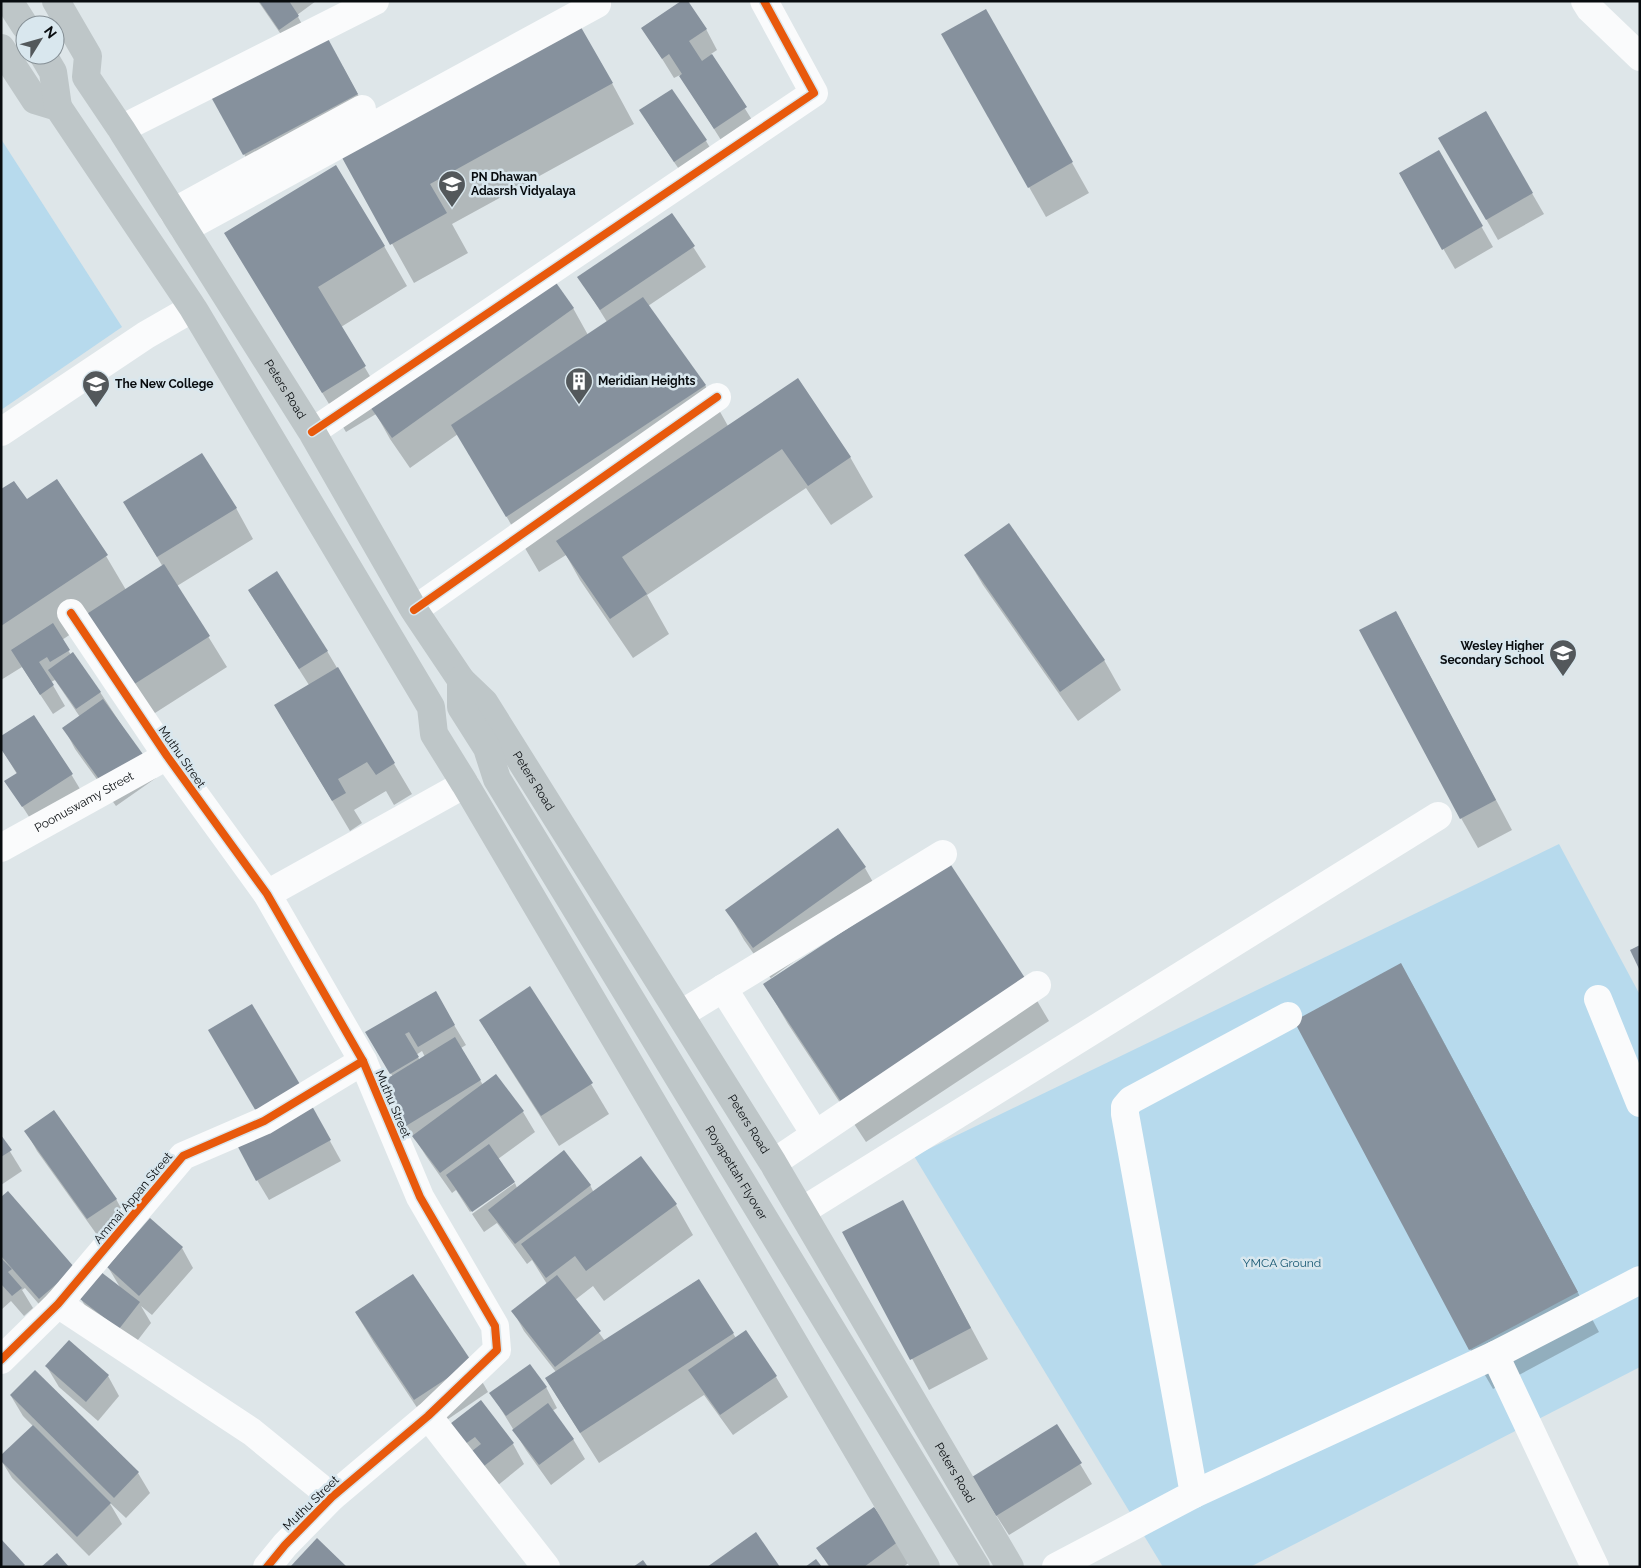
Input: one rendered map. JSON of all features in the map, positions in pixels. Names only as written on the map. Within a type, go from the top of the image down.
[{"type":"main road","points":[[9,1],[18,15]]},
{"type":"main road","points":[[51,65],[86,77],[88,56],[56,1]]},
{"type":"main road","points":[[1,48],[35,100],[58,107]]},
{"type":"main road","points":[[48,65],[58,107],[193,308],[431,707],[434,734],[926,1567]]},
{"type":"main road","name":"Peters Road","points":[[86,77],[121,129],[312,432],[414,610],[461,680],[484,702],[681,1014],[802,1211],[1010,1567]]},
{"type":"main road","name":"Royapettah Flyover","points":[[461,680],[461,707],[487,748],[497,779],[976,1567]]},
{"type":"main road","name":"Royapettah Flyover","points":[[431,707],[448,719],[475,761],[497,779]]},
{"type":"street","points":[[121,129],[375,1]]},
{"type":"street","points":[[312,432],[814,93],[764,1]]},
{"type":"street","points":[[1585,1],[1590,10],[1640,57]]},
{"type":"street","points":[[178,220],[597,4]]},
{"type":"street","points":[[178,220],[362,109]]},
{"type":"street","points":[[1,432],[146,335],[193,308]]},
{"type":"street","points":[[414,610],[717,397]]},
{"type":"street","name":"Muthu Street","points":[[71,613],[167,756],[267,894],[363,1061],[420,1197],[495,1326],[497,1350],[428,1416],[332,1497],[285,1545],[267,1567]]},
{"type":"street","name":"Poonuswamy Street","points":[[1,848],[167,756]]},
{"type":"street","points":[[267,894],[465,784]]},
{"type":"street","points":[[802,1211],[1438,816]]},
{"type":"street","points":[[681,1014],[943,854]]},
{"type":"street","points":[[773,1163],[1037,985]]},
{"type":"street","points":[[723,988],[815,1134]]},
{"type":"street","points":[[1598,999],[1640,1103]]},
{"type":"street","points":[[1194,1494],[1125,1107],[1131,1100],[1288,1016]]},
{"type":"street","name":"Ammai Appan Street","points":[[1,1360],[58,1304],[183,1156],[264,1121],[363,1061]]},
{"type":"street","points":[[1056,1567],[1194,1494],[1495,1355],[1640,1280]]},
{"type":"street","points":[[58,1304],[252,1432],[332,1497]]},
{"type":"street","points":[[1495,1355],[1595,1567]]},
{"type":"street","points":[[428,1416],[546,1567]]},
{"type":"green space","points":[[1,139],[122,327],[1,410]]},
{"type":"green space","name":"YMCA Ground","points":[[1559,844],[1640,995],[1640,1367],[1250,1567],[1163,1567],[914,1156]]},
{"type":"building","points":[[259,1],[289,1],[299,16],[279,30]]},
{"type":"building","points":[[681,1],[688,1],[707,29],[689,41],[702,61],[712,54],[747,107],[714,129],[679,76],[682,74],[669,54],[662,59],[641,28]]},
{"type":"building","points":[[986,9],[1073,162],[1028,188],[941,34]]},
{"type":"building","points":[[578,22],[613,83],[430,184],[447,213],[390,245],[340,154]]},
{"type":"building","points":[[326,35],[358,94],[243,155],[211,97]]},
{"type":"building","points":[[672,89],[707,140],[674,162],[639,110]]},
{"type":"building","points":[[1486,111],[1533,193],[1486,220],[1438,138]]},
{"type":"building","points":[[1439,150],[1483,226],[1442,250],[1399,173]]},
{"type":"building","points":[[336,165],[385,246],[318,287],[366,366],[322,393],[224,233]]},
{"type":"building","points":[[672,213],[695,246],[600,310],[577,277]]},
{"type":"building","points":[[552,277],[574,308],[392,438],[371,408]]},
{"type":"building","name":"Meridian Heights","points":[[643,297],[706,385],[506,517],[451,425]]},
{"type":"building","points":[[798,378],[851,457],[808,486],[782,449],[622,557],[647,594],[610,619],[556,541]]},
{"type":"building","points":[[202,453],[237,508],[157,557],[123,502]]},
{"type":"building","points":[[57,479],[108,555],[1,626],[1,489],[14,481],[27,499]]},
{"type":"building","points":[[1009,523],[1105,660],[1060,692],[964,555]]},
{"type":"building","points":[[164,564],[210,636],[125,690],[79,619]]},
{"type":"building","points":[[277,571],[328,651],[299,669],[248,590]]},
{"type":"building","points":[[1396,611],[1496,800],[1460,819],[1359,630]]},
{"type":"building","points":[[53,623],[70,650],[50,662],[47,657],[39,662],[54,685],[40,695],[11,650]]},
{"type":"building","points":[[73,652],[101,692],[76,709],[48,670]]},
{"type":"building","points":[[338,667],[395,763],[376,775],[367,762],[338,779],[346,793],[332,801],[274,705]]},
{"type":"building","points":[[103,699],[145,757],[104,786],[62,728]]},
{"type":"building","points":[[34,715],[73,774],[22,807],[4,781],[17,773],[1,749],[1,736]]},
{"type":"building","points":[[838,828],[866,867],[753,948],[725,910]]},
{"type":"building","points":[[949,862],[1027,981],[842,1103],[763,984]]},
{"type":"building","points":[[1640,945],[1640,971],[1630,950]]},
{"type":"building","points":[[1401,963],[1578,1292],[1469,1350],[1294,1021]]},
{"type":"building","points":[[530,986],[593,1083],[541,1116],[479,1020]]},
{"type":"building","points":[[436,991],[455,1025],[418,1047],[409,1032],[405,1034],[419,1057],[390,1074],[365,1032]]},
{"type":"building","points":[[252,1004],[304,1091],[260,1118],[208,1030]]},
{"type":"building","points":[[455,1037],[481,1080],[406,1126],[380,1083]]},
{"type":"building","points":[[496,1074],[524,1111],[440,1173],[412,1136]]},
{"type":"building","points":[[312,1106],[331,1140],[256,1181],[238,1147]]},
{"type":"building","points":[[54,1110],[117,1199],[87,1219],[24,1131]]},
{"type":"building","points":[[1,1135],[12,1150],[1,1157]]},
{"type":"building","points":[[489,1144],[515,1182],[472,1212],[446,1175]]},
{"type":"building","points":[[564,1150],[591,1185],[515,1244],[488,1210]]},
{"type":"building","points":[[641,1156],[677,1204],[586,1271],[575,1256],[546,1278],[521,1244]]},
{"type":"building","points":[[8,1191],[75,1268],[39,1299],[1,1256],[1,1197]]},
{"type":"building","points":[[903,1200],[971,1328],[910,1360],[842,1232]]},
{"type":"building","points":[[150,1218],[183,1247],[139,1296],[107,1267]]},
{"type":"building","points":[[1,1258],[12,1269],[8,1272],[22,1288],[12,1296],[1,1284]]},
{"type":"building","points":[[101,1272],[140,1302],[119,1329],[80,1299]]},
{"type":"building","points":[[413,1274],[472,1362],[414,1400],[355,1312]]},
{"type":"building","points":[[557,1275],[601,1331],[555,1367],[511,1311]]},
{"type":"building","points":[[699,1279],[734,1333],[580,1433],[545,1378]]},
{"type":"building","points":[[746,1330],[777,1376],[720,1415],[688,1370]]},
{"type":"building","points":[[69,1340],[109,1375],[86,1402],[45,1366]]},
{"type":"building","points":[[530,1364],[547,1387],[506,1416],[489,1393]]},
{"type":"building","points":[[35,1370],[139,1472],[114,1498],[10,1395]]},
{"type":"building","points":[[481,1400],[514,1443],[484,1466],[472,1451],[481,1444],[475,1437],[461,1447],[446,1427]]},
{"type":"building","points":[[548,1403],[574,1439],[539,1465],[512,1430]]},
{"type":"building","points":[[1057,1424],[1082,1463],[996,1516],[972,1477]]},
{"type":"building","points":[[33,1425],[111,1503],[77,1537],[1,1461],[1,1455]]},
{"type":"building","points":[[874,1507],[899,1541],[864,1567],[830,1567],[816,1548]]},
{"type":"building","points":[[756,1532],[780,1567],[707,1567]]},
{"type":"building","points":[[317,1538],[347,1567],[290,1567]]},
{"type":"building","points":[[1,1539],[25,1565],[23,1567],[1,1567]]},
{"type":"building","points":[[57,1553],[69,1567],[41,1567]]},
{"type":"building","points":[[816,1559],[822,1567],[805,1567]]},
{"type":"building","points":[[643,1560],[648,1567],[633,1567]]},
{"type":"cycle path","points":[[312,432],[814,93],[764,1]]},
{"type":"cycle path","points":[[414,610],[717,397]]},
{"type":"cycle path","points":[[71,613],[167,756],[267,894],[363,1061],[420,1197],[495,1326],[497,1350],[428,1416],[332,1497],[285,1545],[267,1567]]},
{"type":"cycle path","points":[[1,1360],[58,1304],[183,1156],[264,1121],[363,1061]]},
{"type":"place","name":"PN Dhawan Adasrsh Vidyalaya","points":[[452,208]]},
{"type":"place","name":"Meridian Heights","points":[[579,405]]},
{"type":"place","name":"The New College","points":[[96,408]]},
{"type":"place","name":"Wesley Higher Secondary School","points":[[1563,677]]}]
